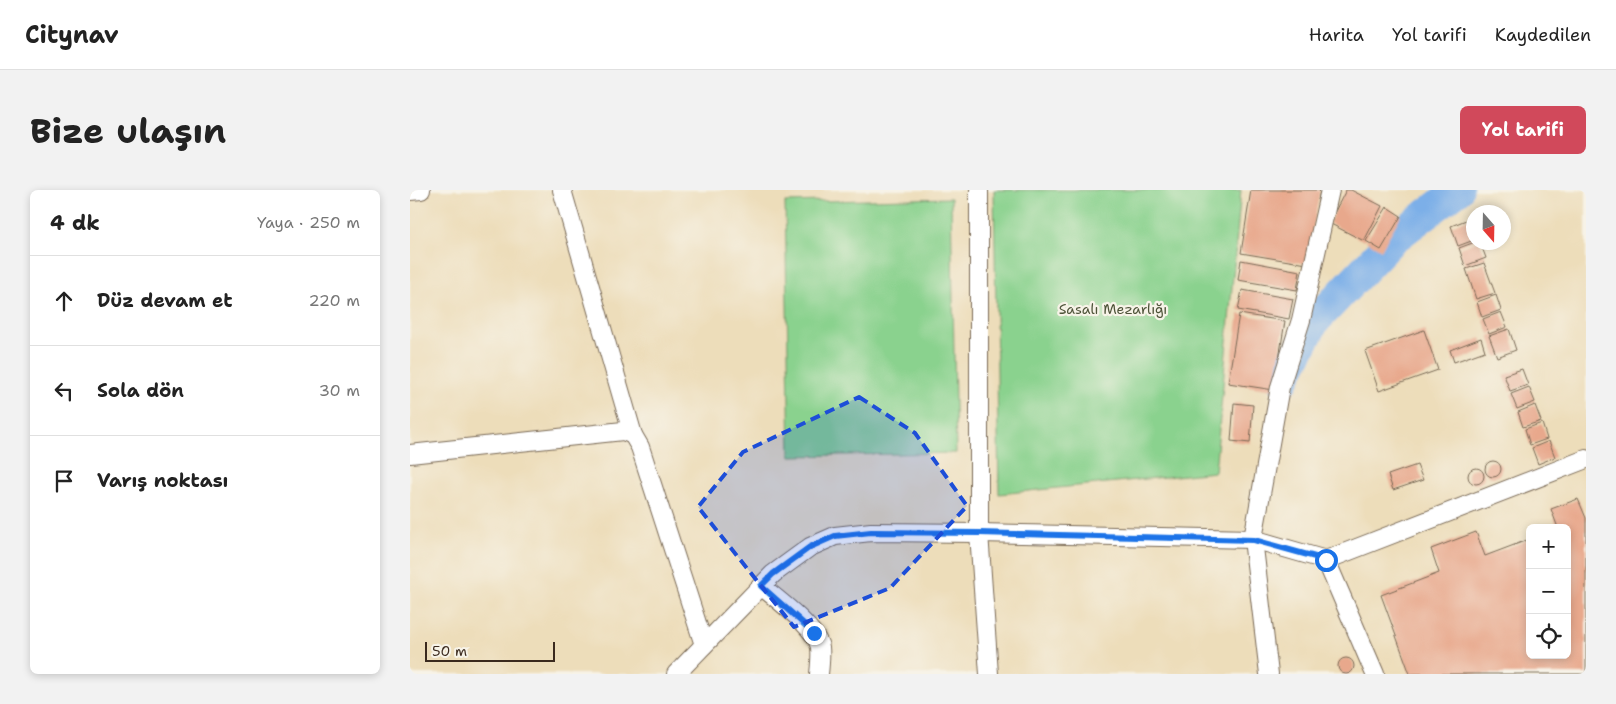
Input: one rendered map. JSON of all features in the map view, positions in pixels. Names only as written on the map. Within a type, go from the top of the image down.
[{"type":"street","points":[[410,191],[421,190]]},
{"type":"street","points":[[562,190],[633,435],[640,447],[704,645]]},
{"type":"street","points":[[979,190],[979,533],[989,674]]},
{"type":"street","points":[[1269,674],[1254,540],[1280,387],[1301,320],[1330,190]]},
{"type":"street","points":[[410,454],[623,431],[633,435]]},
{"type":"street","points":[[676,674],[773,574],[810,547],[835,536],[871,532],[979,533],[1254,540],[1326,560],[1586,459]]},
{"type":"street","points":[[1326,560],[1375,674]]},
{"type":"street","points":[[761,586],[814,633],[820,646],[821,663],[819,674]]},
{"type":"highlighted area","points":[[859,397],[915,433],[967,506],[890,588],[794,627],[698,507],[743,452]]},
{"type":"green space","name":"Sasalı Mezarlığı","points":[[994,190],[1241,190],[1215,472],[999,494]]},
{"type":"green space","points":[[951,198],[956,453],[790,456],[785,202]]},
{"type":"building","points":[[1251,190],[1320,190],[1307,264],[1241,253]]},
{"type":"building","points":[[1346,190],[1351,190],[1382,206],[1364,241],[1329,223]]},
{"type":"building","points":[[1387,207],[1401,216],[1381,250],[1366,241]]},
{"type":"building","points":[[1466,220],[1466,243],[1458,246],[1451,226]]},
{"type":"building","points":[[1466,245],[1466,250],[1483,250],[1486,258],[1465,266],[1459,248]]},
{"type":"building","points":[[1241,260],[1300,271],[1297,290],[1238,280]]},
{"type":"building","points":[[1484,263],[1495,293],[1476,299],[1466,269]]},
{"type":"building","points":[[1242,290],[1293,299],[1289,319],[1238,310]]},
{"type":"building","points":[[1496,295],[1501,310],[1482,317],[1477,302]]},
{"type":"building","points":[[1501,312],[1507,327],[1489,334],[1483,319]]},
{"type":"building","points":[[1239,314],[1285,321],[1274,390],[1228,383]]},
{"type":"building","points":[[1509,329],[1516,350],[1497,357],[1489,336]]},
{"type":"building","points":[[1424,330],[1438,370],[1379,391],[1365,351]]},
{"type":"building","points":[[1481,338],[1485,351],[1454,362],[1450,350]]},
{"type":"building","points":[[1522,369],[1528,385],[1510,391],[1504,375]]},
{"type":"building","points":[[1529,387],[1535,402],[1517,409],[1511,394]]},
{"type":"building","points":[[1234,403],[1253,405],[1250,443],[1231,441]]},
{"type":"building","points":[[1535,405],[1541,421],[1523,427],[1518,412]]},
{"type":"building","points":[[1542,423],[1547,439],[1530,445],[1525,429]]},
{"type":"building","points":[[1549,441],[1555,457],[1538,464],[1532,448]]},
{"type":"building","points":[[1493,461],[1499,463],[1501,469],[1499,475],[1493,477],[1487,475],[1485,469],[1487,463]]},
{"type":"building","points":[[1417,465],[1423,480],[1393,490],[1388,475]]},
{"type":"building","points":[[1473,468],[1479,468],[1484,473],[1482,482],[1473,484],[1468,479],[1468,473]]},
{"type":"building","points":[[1578,499],[1586,518],[1586,674],[1410,674],[1381,595],[1439,573],[1431,549],[1476,532],[1485,556],[1526,541],[1526,659],[1571,659],[1571,524],[1557,524],[1551,509]]},
{"type":"building","points":[[1343,658],[1349,658],[1354,663],[1352,672],[1343,674],[1338,669],[1338,663]]},
{"type":"waterway","points":[[1283,381],[1314,322],[1391,241],[1458,190]]},
{"type":"route","points":[[814,633],[761,586],[795,557],[810,547],[835,536],[871,532],[979,533],[1254,540],[1326,560]]}]
